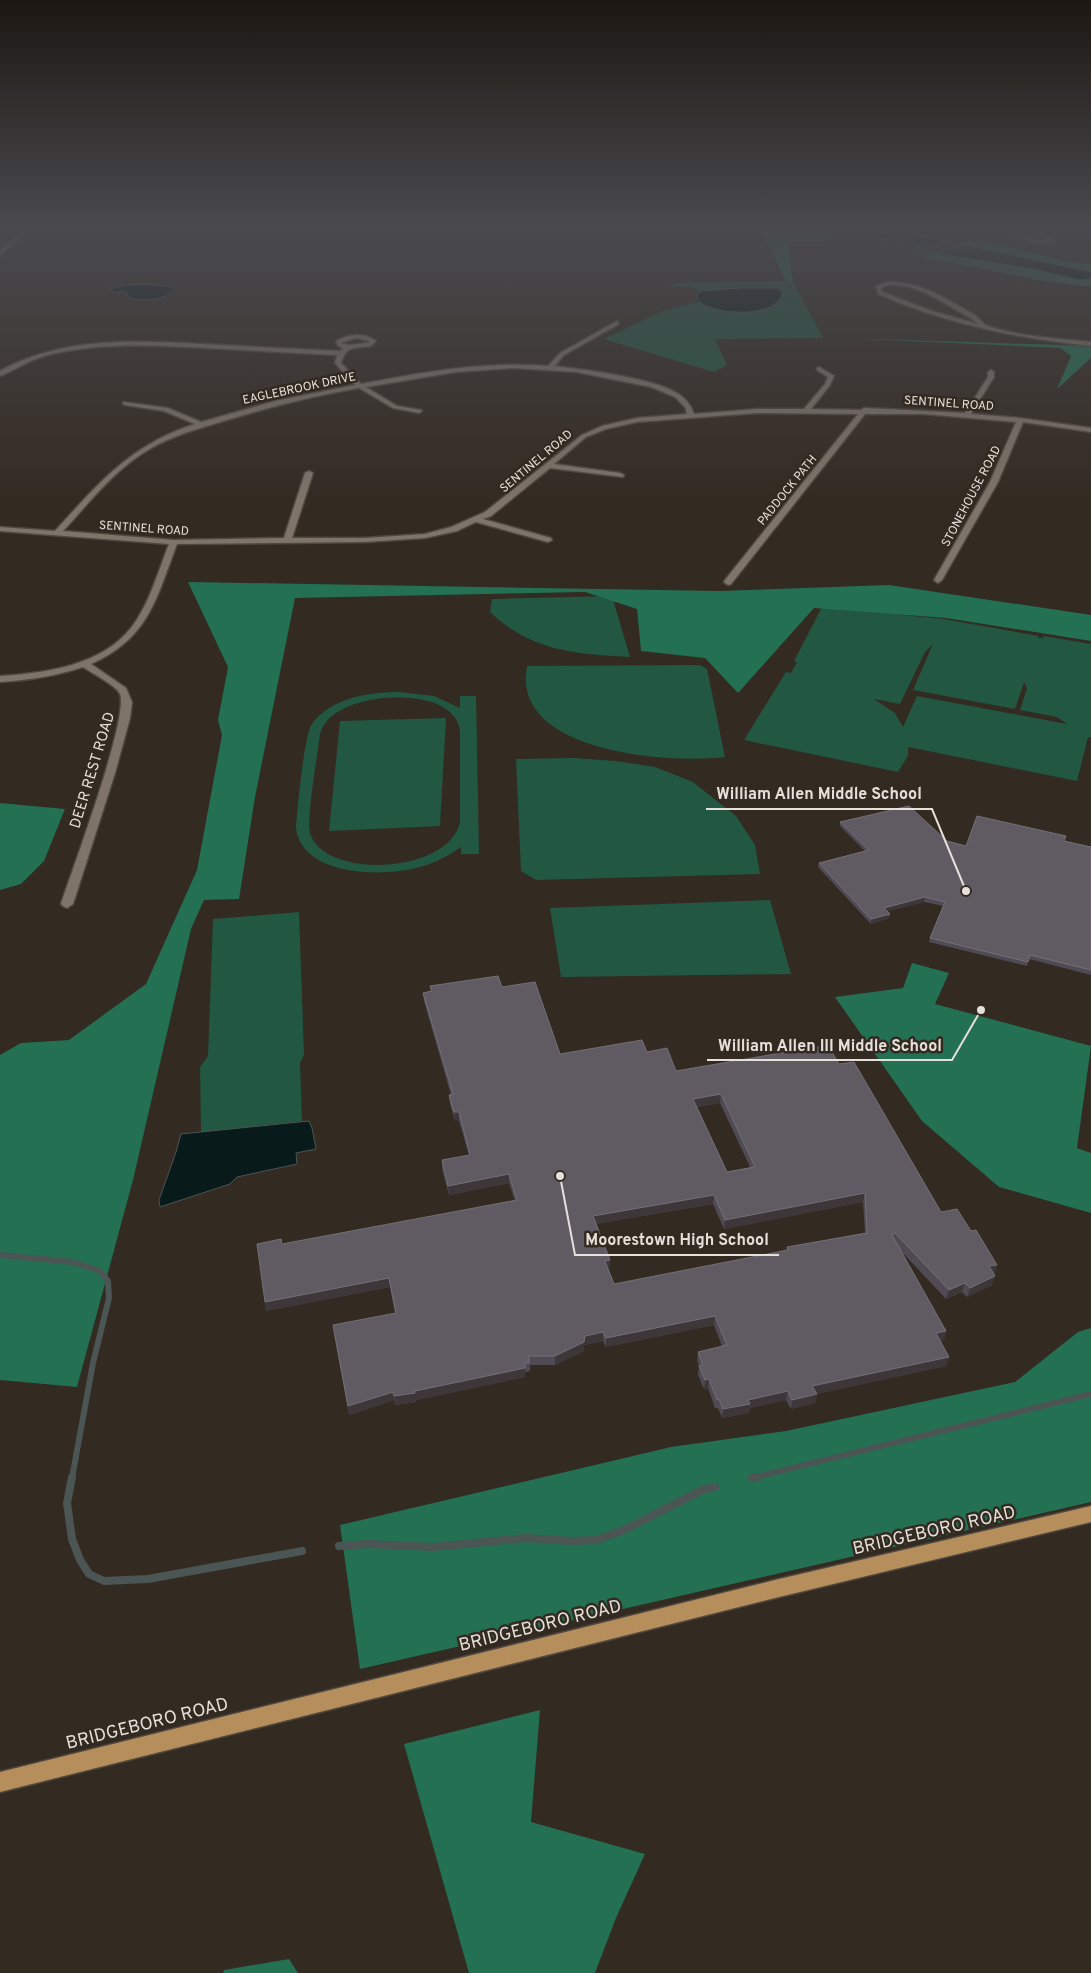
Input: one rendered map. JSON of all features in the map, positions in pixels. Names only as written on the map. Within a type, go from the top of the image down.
[{"type":"main road","name":"BRIDGEBORO ROAD","points":[[0,1782],[736,1599],[1091,1514]]},
{"type":"street","points":[[959,321],[1091,344]]},
{"type":"street","points":[[978,321],[982,326]]},
{"type":"street","points":[[550,368],[562,354],[617,323]]},
{"type":"street","points":[[348,347],[340,345],[338,342],[347,338],[358,337],[373,340],[372,344],[364,347],[348,347],[341,353],[338,363],[341,370],[394,406],[419,411]]},
{"type":"street","points":[[0,374],[35,357],[69,349],[101,345],[140,343],[341,353]]},
{"type":"street","name":"EAGLEBROOK DRIVE","points":[[57,533],[112,474],[135,453],[164,438],[285,400],[471,368],[515,366],[600,374],[660,389],[680,397],[690,407],[691,415]]},
{"type":"street","points":[[807,410],[828,384],[831,376],[819,369]]},
{"type":"street","points":[[967,415],[991,376],[991,372]]},
{"type":"street","points":[[126,403],[166,409],[188,417],[202,425]]},
{"type":"street","name":"SENTINEL ROAD","points":[[0,529],[174,542],[406,538],[454,529],[478,520],[506,500],[575,441],[604,427],[637,420],[691,415],[807,410],[864,410],[967,415],[1091,430]]},
{"type":"street","name":"PADDOCK PATH","points":[[728,582],[864,410]]},
{"type":"street","name":"STONEHOUSE ROAD","points":[[938,580],[999,471],[1020,420]]},
{"type":"street","points":[[547,465],[620,475]]},
{"type":"street","points":[[287,541],[308,473]]},
{"type":"street","points":[[478,520],[548,540]]},
{"type":"street","points":[[0,679],[53,672],[84,663],[111,650],[131,635],[146,610],[174,542]]},
{"type":"street","name":"DEER REST ROAD","points":[[67,904],[110,773],[125,718],[127,702],[123,690],[84,663]]},
{"type":"green space","points":[[642,321],[814,321],[823,338],[715,339],[727,365],[714,372],[604,339]]},
{"type":"green space","points":[[845,338],[1091,346],[1091,358],[1057,389],[1071,356],[1060,348]]},
{"type":"green space","points":[[188,582],[719,591],[889,585],[1091,615],[1091,641],[946,618],[814,608],[738,693],[705,658],[641,651],[637,609],[585,592],[295,598],[255,797],[239,899],[204,900],[191,929],[133,1180],[77,1387],[0,1380],[0,1055],[21,1043],[69,1040],[146,984],[197,870],[222,735],[218,720],[228,667]]},
{"type":"green space","points":[[612,596],[630,657],[572,652],[538,643],[521,635],[490,612],[492,599]]},
{"type":"green space","points":[[822,607],[944,619],[1039,636],[1038,638],[1043,638],[1044,636],[1091,644],[1091,738],[1088,737],[1077,781],[908,747],[908,756],[898,772],[744,740],[786,672],[791,673],[797,662],[794,661]],"holes":[[[933,644],[913,690],[1015,709],[1024,682],[1027,688],[1020,710],[1057,717],[1067,724],[917,696],[903,727],[895,713],[874,699],[900,704],[925,652]]]},
{"type":"green space","points":[[700,665],[707,669],[725,757],[700,759],[668,758],[633,754],[599,747],[567,735],[543,718],[528,695],[527,666]]},
{"type":"green space","points":[[399,692],[434,696],[460,708],[460,696],[476,696],[479,854],[461,854],[461,847],[440,860],[401,871],[364,872],[346,870],[328,864],[313,856],[302,845],[296,829],[299,791],[309,731],[320,715],[340,702],[363,695]],"holes":[[[383,698],[429,701],[440,705],[456,719],[460,730],[460,822],[451,839],[434,852],[411,861],[386,865],[361,864],[338,858],[320,848],[310,833],[311,801],[320,734],[324,725],[337,712],[364,701]]]},
{"type":"green space","points":[[446,718],[440,826],[329,831],[340,721]]},
{"type":"green space","points":[[574,758],[616,761],[655,767],[693,782],[736,816],[755,845],[760,874],[536,880],[521,871],[516,759]]},
{"type":"green space","points":[[0,803],[65,809],[44,861],[21,884],[0,890]]},
{"type":"green space","points":[[770,900],[791,974],[561,977],[550,908]]},
{"type":"green space","points":[[299,912],[304,1055],[300,1063],[302,1121],[201,1132],[200,1067],[208,1056],[213,919]]},
{"type":"green space","points":[[912,963],[949,973],[935,1004],[1091,1046],[1077,1148],[1091,1153],[1091,1213],[999,1187],[922,1121],[835,997],[903,988]]},
{"type":"green space","points":[[1091,1328],[1091,1502],[360,1669],[340,1525],[671,1447],[786,1431],[1015,1382],[1078,1332]]},
{"type":"green space","points":[[540,1710],[531,1822],[645,1854],[616,1918],[595,1973],[469,1973],[404,1744]]},
{"type":"green space","points":[[289,1959],[298,1973],[223,1973],[224,1970]]},
{"type":"shaded area","points":[[309,1121],[316,1149],[296,1153],[297,1164],[237,1177],[230,1184],[160,1207],[159,1200],[181,1134]]},
{"type":"building","points":[[909,806],[947,841],[966,846],[977,816],[1066,836],[1064,841],[1091,847],[1091,970],[1030,955],[1028,962],[930,938],[945,902],[925,897],[884,908],[890,914],[871,919],[819,863],[869,850],[840,822]]},
{"type":"building","points":[[498,976],[502,987],[535,982],[560,1054],[642,1040],[647,1052],[667,1048],[676,1071],[828,1045],[839,1064],[854,1062],[941,1212],[957,1209],[971,1231],[976,1230],[997,1265],[989,1266],[995,1276],[970,1288],[965,1283],[949,1290],[895,1233],[892,1235],[946,1331],[936,1333],[949,1357],[812,1386],[817,1394],[792,1400],[788,1391],[748,1400],[750,1404],[723,1409],[719,1399],[717,1400],[709,1379],[705,1380],[699,1366],[703,1365],[698,1352],[727,1345],[715,1316],[606,1338],[603,1332],[585,1336],[584,1342],[555,1356],[529,1356],[529,1363],[525,1363],[525,1368],[415,1391],[415,1393],[394,1396],[393,1392],[348,1406],[333,1325],[396,1313],[389,1278],[265,1302],[257,1244],[281,1239],[282,1244],[517,1200],[509,1174],[448,1186],[442,1160],[470,1155],[459,1112],[454,1112],[449,1095],[453,1094],[423,993],[432,991],[430,986]],"holes":[[[721,1094],[755,1167],[727,1172],[693,1099]],[[865,1193],[867,1233],[787,1247],[788,1250],[614,1284],[605,1261],[610,1260],[593,1216],[714,1195],[725,1220]]]},
{"type":"waterway","points":[[0,1255],[73,1262],[100,1271],[108,1281],[109,1298],[93,1363],[72,1478]]},
{"type":"waterway","points":[[757,1477],[752,1478],[1091,1394]]},
{"type":"waterway","points":[[72,1477],[67,1503],[72,1539],[80,1560],[89,1574],[104,1581],[148,1579],[302,1551]]},
{"type":"waterway","points":[[339,1546],[368,1544],[433,1547],[525,1538],[572,1541],[597,1540],[624,1530],[702,1490],[715,1487]]},
{"type":"place","name":"William Allen Middle School","points":[[966,891]]},
{"type":"place","name":"William Allen III Middle School","points":[[981,1010]]},
{"type":"place","name":"Moorestown High School","points":[[560,1176]]}]
